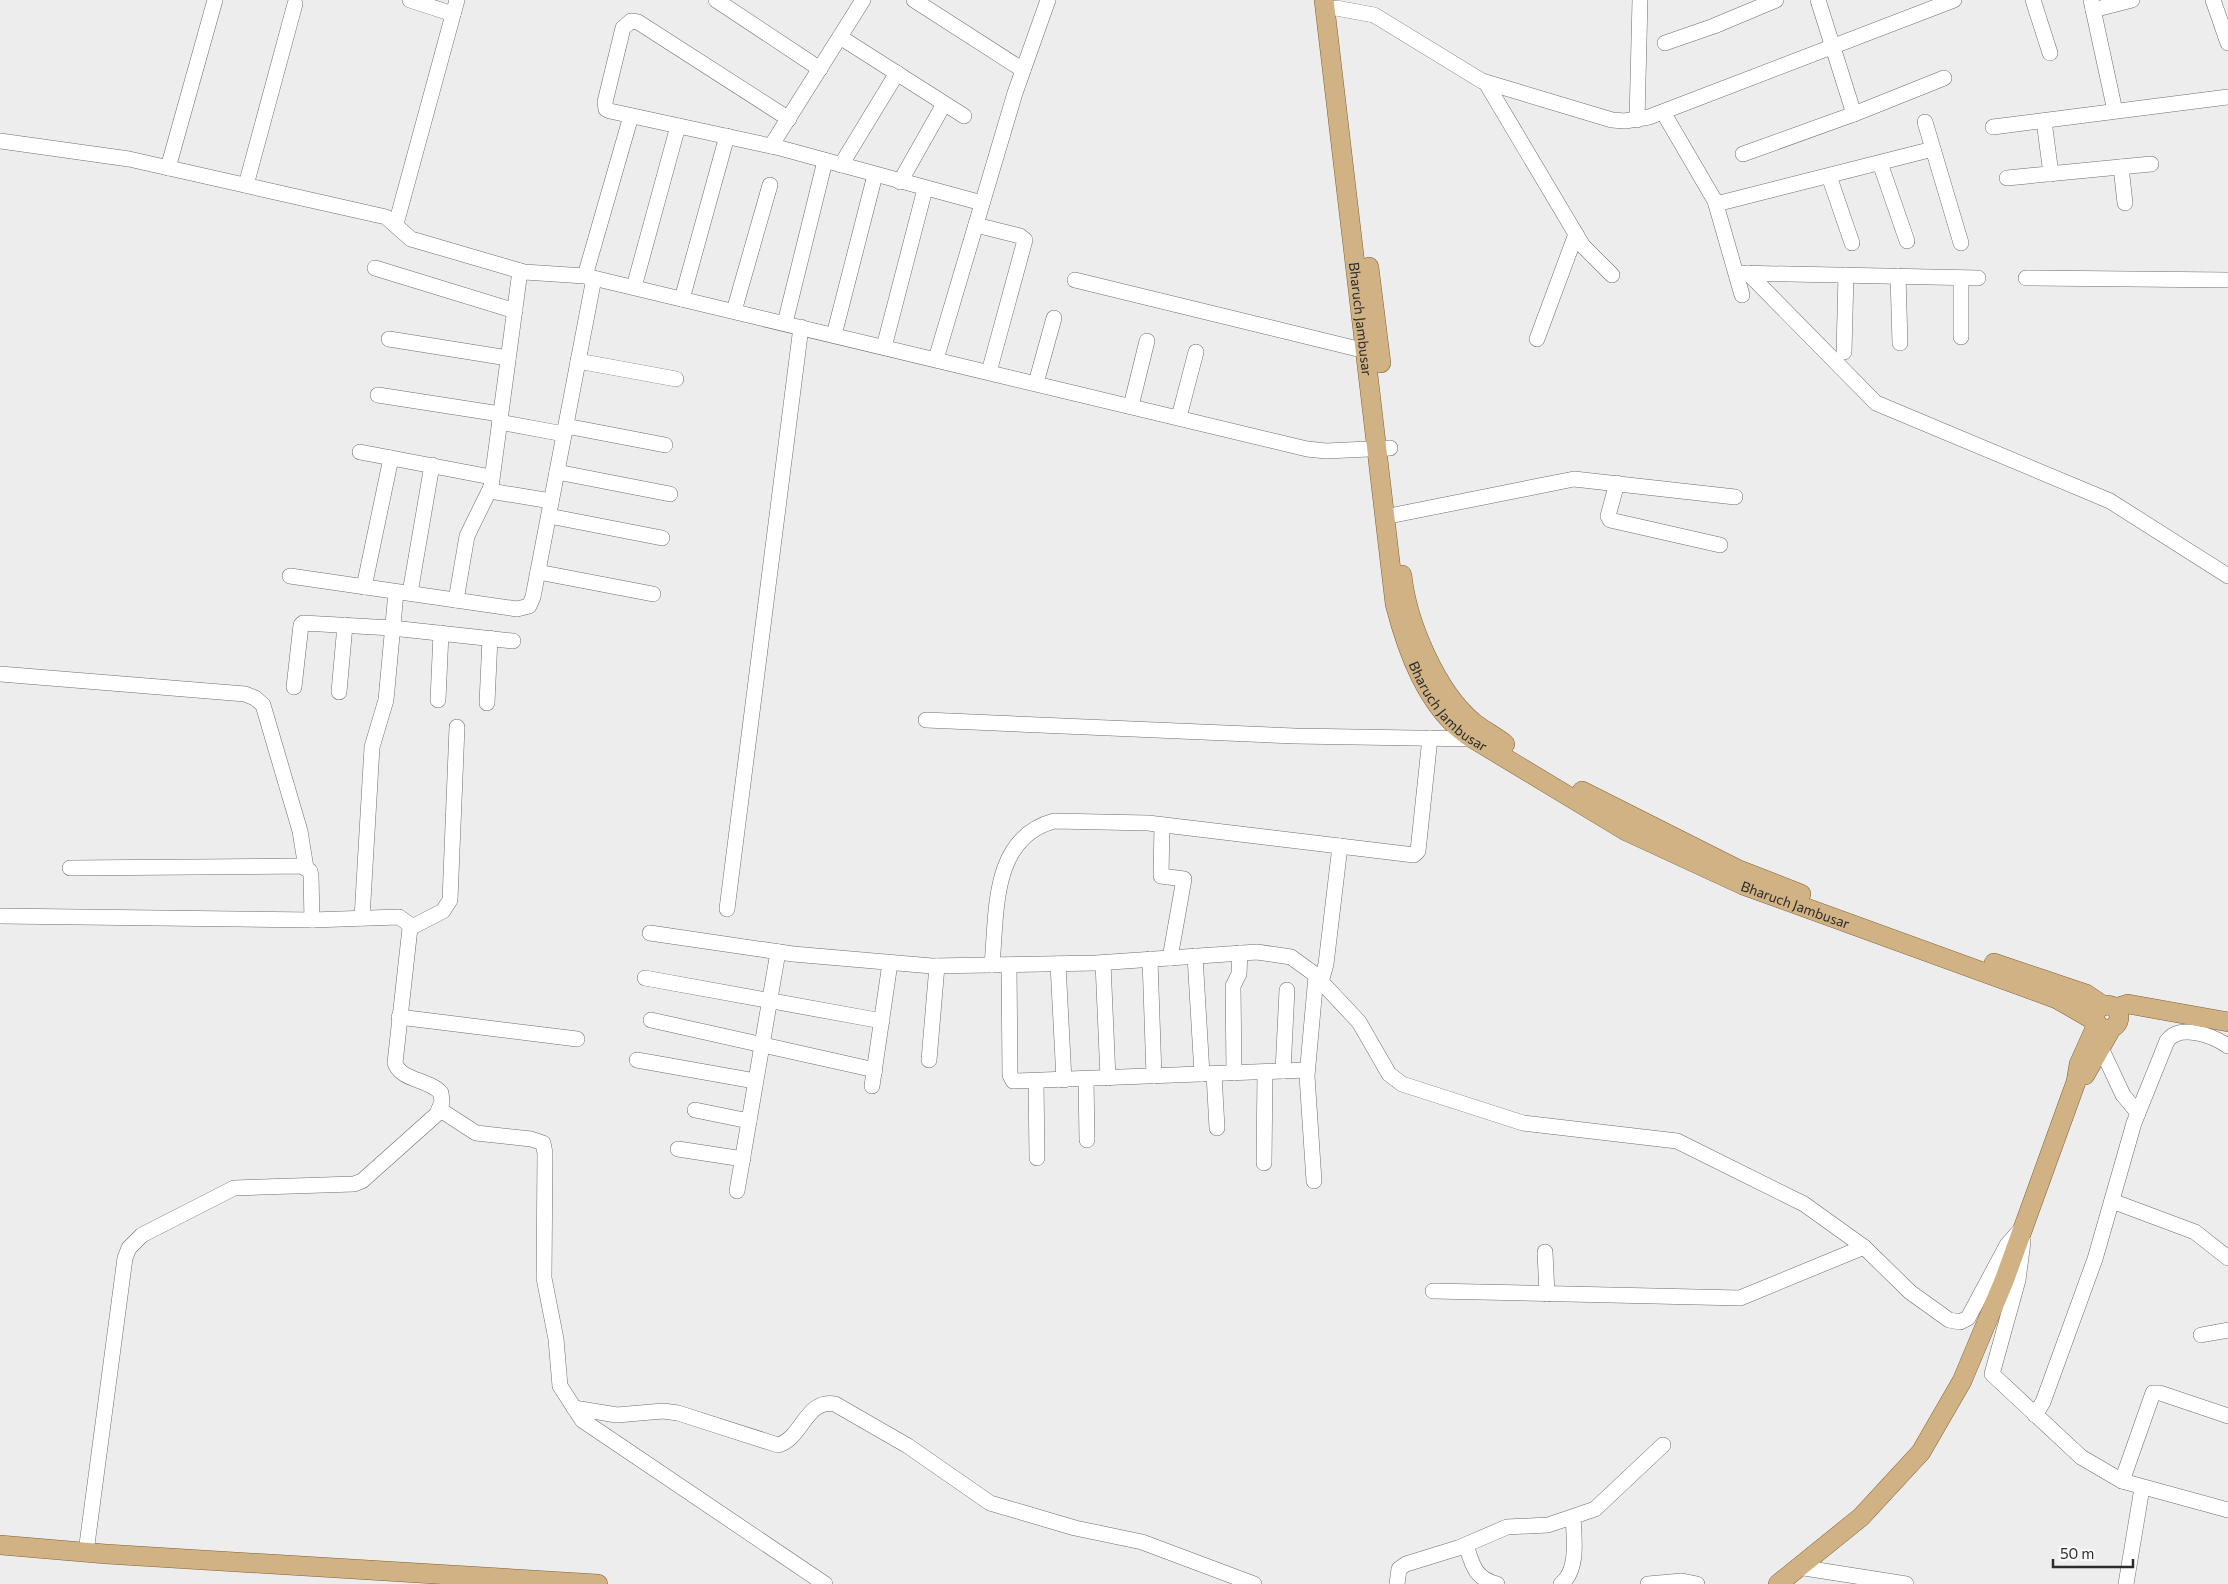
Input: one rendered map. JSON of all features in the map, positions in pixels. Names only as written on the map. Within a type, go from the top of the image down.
[{"type":"main road","name":"Bharuch Jambusar","points":[[1333,2],[1390,515],[1403,583],[1419,641],[1461,720],[1475,739],[1626,831],[1743,886],[2107,1018]]},
{"type":"main road","name":"Bharuch Jambusar","points":[[1352,183],[1366,351],[1384,448]]},
{"type":"main road","name":"Bharuch Jambusar","points":[[1461,720],[1581,791],[1737,869],[1911,935],[2086,994],[2107,1018]]},
{"type":"main road","points":[[2107,1018],[2171,1012],[2228,1022]]},
{"type":"main road","points":[[2076,1082],[2089,1071],[2101,1048],[2107,1018]]},
{"type":"main road","points":[[1778,1584],[1861,1517],[1921,1452],[1962,1381],[2004,1281],[2076,1082],[2079,1064],[2107,1018]]},
{"type":"main road","points":[[0,1545],[598,1584]]},
{"type":"street","points":[[168,168],[215,0]]},
{"type":"street","points":[[396,224],[455,7],[410,0]]},
{"type":"street","points":[[716,0],[820,69]]},
{"type":"street","points":[[771,146],[864,0]]},
{"type":"street","points":[[914,0],[1023,70]]},
{"type":"street","points":[[1638,120],[1640,0]]},
{"type":"street","points":[[1665,43],[1714,26],[1776,0]]},
{"type":"street","points":[[1818,0],[1854,114]]},
{"type":"street","points":[[1333,2],[1374,15],[1486,82],[1612,120],[1638,120],[1954,0]]},
{"type":"street","points":[[2034,0],[2050,53]]},
{"type":"street","points":[[2114,111],[2092,5],[2132,0]]},
{"type":"street","points":[[936,359],[1023,70],[1047,1]]},
{"type":"street","points":[[246,185],[295,4]]},
{"type":"street","points":[[2220,9],[2228,42]]},
{"type":"street","points":[[789,119],[638,22],[631,21],[623,28],[605,106],[610,112],[771,146],[982,203]]},
{"type":"street","points":[[840,37],[964,116]]},
{"type":"street","points":[[841,165],[897,73]]},
{"type":"street","points":[[1743,154],[1854,114],[1944,78]]},
{"type":"street","points":[[1486,82],[1586,250],[1612,275]]},
{"type":"street","points":[[1993,127],[2228,97]]},
{"type":"street","points":[[900,182],[944,104]]},
{"type":"street","points":[[1663,112],[1716,204],[1742,273],[1742,294]]},
{"type":"street","points":[[290,576],[523,608],[532,602],[578,360],[590,277],[631,116]]},
{"type":"street","points":[[2044,121],[2050,174]]},
{"type":"street","points":[[1925,122],[1961,242]]},
{"type":"street","points":[[634,287],[678,126]]},
{"type":"street","points":[[682,299],[727,136]]},
{"type":"street","points":[[0,141],[130,159],[386,217],[411,239],[520,271],[590,277],[1307,449],[1326,451],[1384,448]]},
{"type":"street","points":[[1716,204],[1933,149]]},
{"type":"street","points":[[785,323],[825,161]]},
{"type":"street","points":[[1880,162],[1907,241]]},
{"type":"street","points":[[2007,178],[2151,164]]},
{"type":"street","points":[[2121,167],[2125,203]]},
{"type":"street","points":[[834,335],[875,175]]},
{"type":"street","points":[[1829,176],[1852,243]]},
{"type":"street","points":[[734,311],[770,186]]},
{"type":"street","points":[[884,347],[925,189]]},
{"type":"street","points":[[976,225],[1020,236],[1025,240],[989,372]]},
{"type":"street","points":[[1536,339],[1576,234]]},
{"type":"street","points":[[375,268],[515,311]]},
{"type":"street","points":[[456,600],[466,536],[491,482],[520,271]]},
{"type":"street","points":[[1742,273],[1978,278]]},
{"type":"street","points":[[1742,273],[1876,403],[2110,500],[2228,576]]},
{"type":"street","points":[[1844,352],[1846,275]]},
{"type":"street","points":[[1898,276],[1900,343]]},
{"type":"street","points":[[1961,278],[1961,338]]},
{"type":"street","points":[[2026,278],[2228,280]]},
{"type":"street","points":[[1075,280],[1366,351]]},
{"type":"street","points":[[1036,383],[1054,318]]},
{"type":"street","points":[[727,910],[801,327]]},
{"type":"street","points":[[389,339],[508,358]]},
{"type":"street","points":[[1131,406],[1147,341]]},
{"type":"street","points":[[1179,417],[1196,352]]},
{"type":"street","points":[[578,360],[676,380]]},
{"type":"street","points":[[378,395],[565,430],[665,445]]},
{"type":"street","points":[[360,452],[432,465],[491,482],[496,492],[662,538]]},
{"type":"street","points":[[364,587],[391,458]]},
{"type":"street","points":[[362,918],[372,747],[386,700],[392,628],[403,592],[432,465]]},
{"type":"street","points":[[557,472],[670,494]]},
{"type":"street","points":[[1390,515],[1574,479],[1736,497]]},
{"type":"street","points":[[1617,483],[1608,516],[1610,520],[1720,545]]},
{"type":"street","points":[[538,572],[653,594]]},
{"type":"street","points":[[294,687],[302,625],[392,628],[512,641]]},
{"type":"street","points":[[339,692],[345,626]]},
{"type":"street","points":[[438,700],[441,633]]},
{"type":"street","points":[[486,703],[490,638]]},
{"type":"street","points":[[0,674],[245,694],[255,698],[263,705],[300,831],[306,868],[311,876],[312,920]]},
{"type":"street","points":[[926,720],[1295,736],[1475,739]]},
{"type":"street","points":[[410,928],[443,910],[449,904],[457,727]]},
{"type":"street","points":[[992,965],[998,906],[1005,865],[1016,844],[1028,831],[1054,821],[1162,825],[1411,855],[1417,853],[1430,738]]},
{"type":"street","points":[[1162,825],[1161,876],[1184,879],[1170,958]]},
{"type":"street","points":[[1314,1181],[1308,1070],[1319,979],[1326,964],[1340,846]]},
{"type":"street","points":[[70,868],[301,866],[306,868]]},
{"type":"street","points":[[0,916],[312,920],[399,917],[410,928],[394,1056],[397,1069],[437,1088],[441,1093],[442,1102],[437,1114],[362,1181],[354,1184],[234,1188],[135,1240],[125,1258],[86,1552]]},
{"type":"street","points":[[650,933],[778,952],[937,966],[1058,964],[1264,952],[1291,957],[1319,979],[1359,1022],[1389,1074],[1402,1084],[1523,1123],[1673,1140],[1800,1201],[1910,1292],[1949,1320],[1960,1322],[1968,1318],[2007,1245],[2024,1226]]},
{"type":"street","points":[[737,1191],[778,952]]},
{"type":"street","points":[[1234,1073],[1233,986],[1239,974],[1240,953]]},
{"type":"street","points":[[1195,956],[1216,1128]]},
{"type":"street","points":[[1150,959],[1154,1076]]},
{"type":"street","points":[[872,1086],[890,962]]},
{"type":"street","points":[[1102,962],[1108,1078]]},
{"type":"street","points":[[1058,964],[1064,1080]]},
{"type":"street","points":[[1009,965],[1010,1075],[1016,1082],[1308,1070]]},
{"type":"street","points":[[929,1060],[937,966]]},
{"type":"street","points":[[645,978],[882,1021]]},
{"type":"street","points":[[1283,1071],[1287,990]]},
{"type":"street","points":[[399,1017],[577,1039]]},
{"type":"street","points":[[651,1020],[874,1070]]},
{"type":"street","points":[[2035,1415],[2047,1393],[2095,1259],[2138,1112],[2167,1041],[2173,1034],[2182,1032],[2205,1036],[2228,1046]]},
{"type":"street","points":[[2101,1048],[2123,1095],[2138,1112]]},
{"type":"street","points":[[637,1060],[755,1081]]},
{"type":"street","points":[[1264,1072],[1264,1163]]},
{"type":"street","points":[[1086,1079],[1087,1140]]},
{"type":"street","points":[[1036,1081],[1037,1158]]},
{"type":"street","points":[[439,1109],[476,1133],[531,1139],[543,1144],[545,1148],[544,1278],[556,1339],[560,1386],[586,1424],[825,1584]]},
{"type":"street","points":[[694,1110],[749,1121]]},
{"type":"street","points":[[678,1149],[743,1158]]},
{"type":"street","points":[[2112,1201],[2195,1232],[2228,1258]]},
{"type":"street","points":[[2024,1226],[2018,1280],[1991,1371],[1994,1377],[2086,1460],[2122,1481],[2228,1510]]},
{"type":"street","points":[[1433,1291],[1740,1298],[1860,1249]]},
{"type":"street","points":[[1545,1252],[1547,1294]]},
{"type":"street","points":[[2201,1335],[2228,1330]]},
{"type":"street","points":[[2122,1481],[2153,1393],[2160,1393],[2228,1416]]},
{"type":"street","points":[[574,1408],[617,1415],[678,1413],[778,1445],[788,1441],[815,1408],[829,1403],[835,1404],[908,1446],[990,1503],[1075,1528],[1142,1542],[1254,1584]]},
{"type":"street","points":[[1397,1584],[1403,1565],[1466,1544],[1507,1527],[1545,1525],[1573,1517],[1603,1504],[1663,1445]]},
{"type":"street","points":[[2126,1584],[2142,1488]]},
{"type":"street","points":[[1561,1584],[1570,1572],[1573,1560],[1573,1517]]},
{"type":"street","points":[[1466,1544],[1474,1569],[1479,1576],[1497,1584]]},
{"type":"street","points":[[1798,1567],[1833,1578],[1906,1584]]},
{"type":"street","points":[[1648,1584],[1682,1581],[1697,1584]]}]
